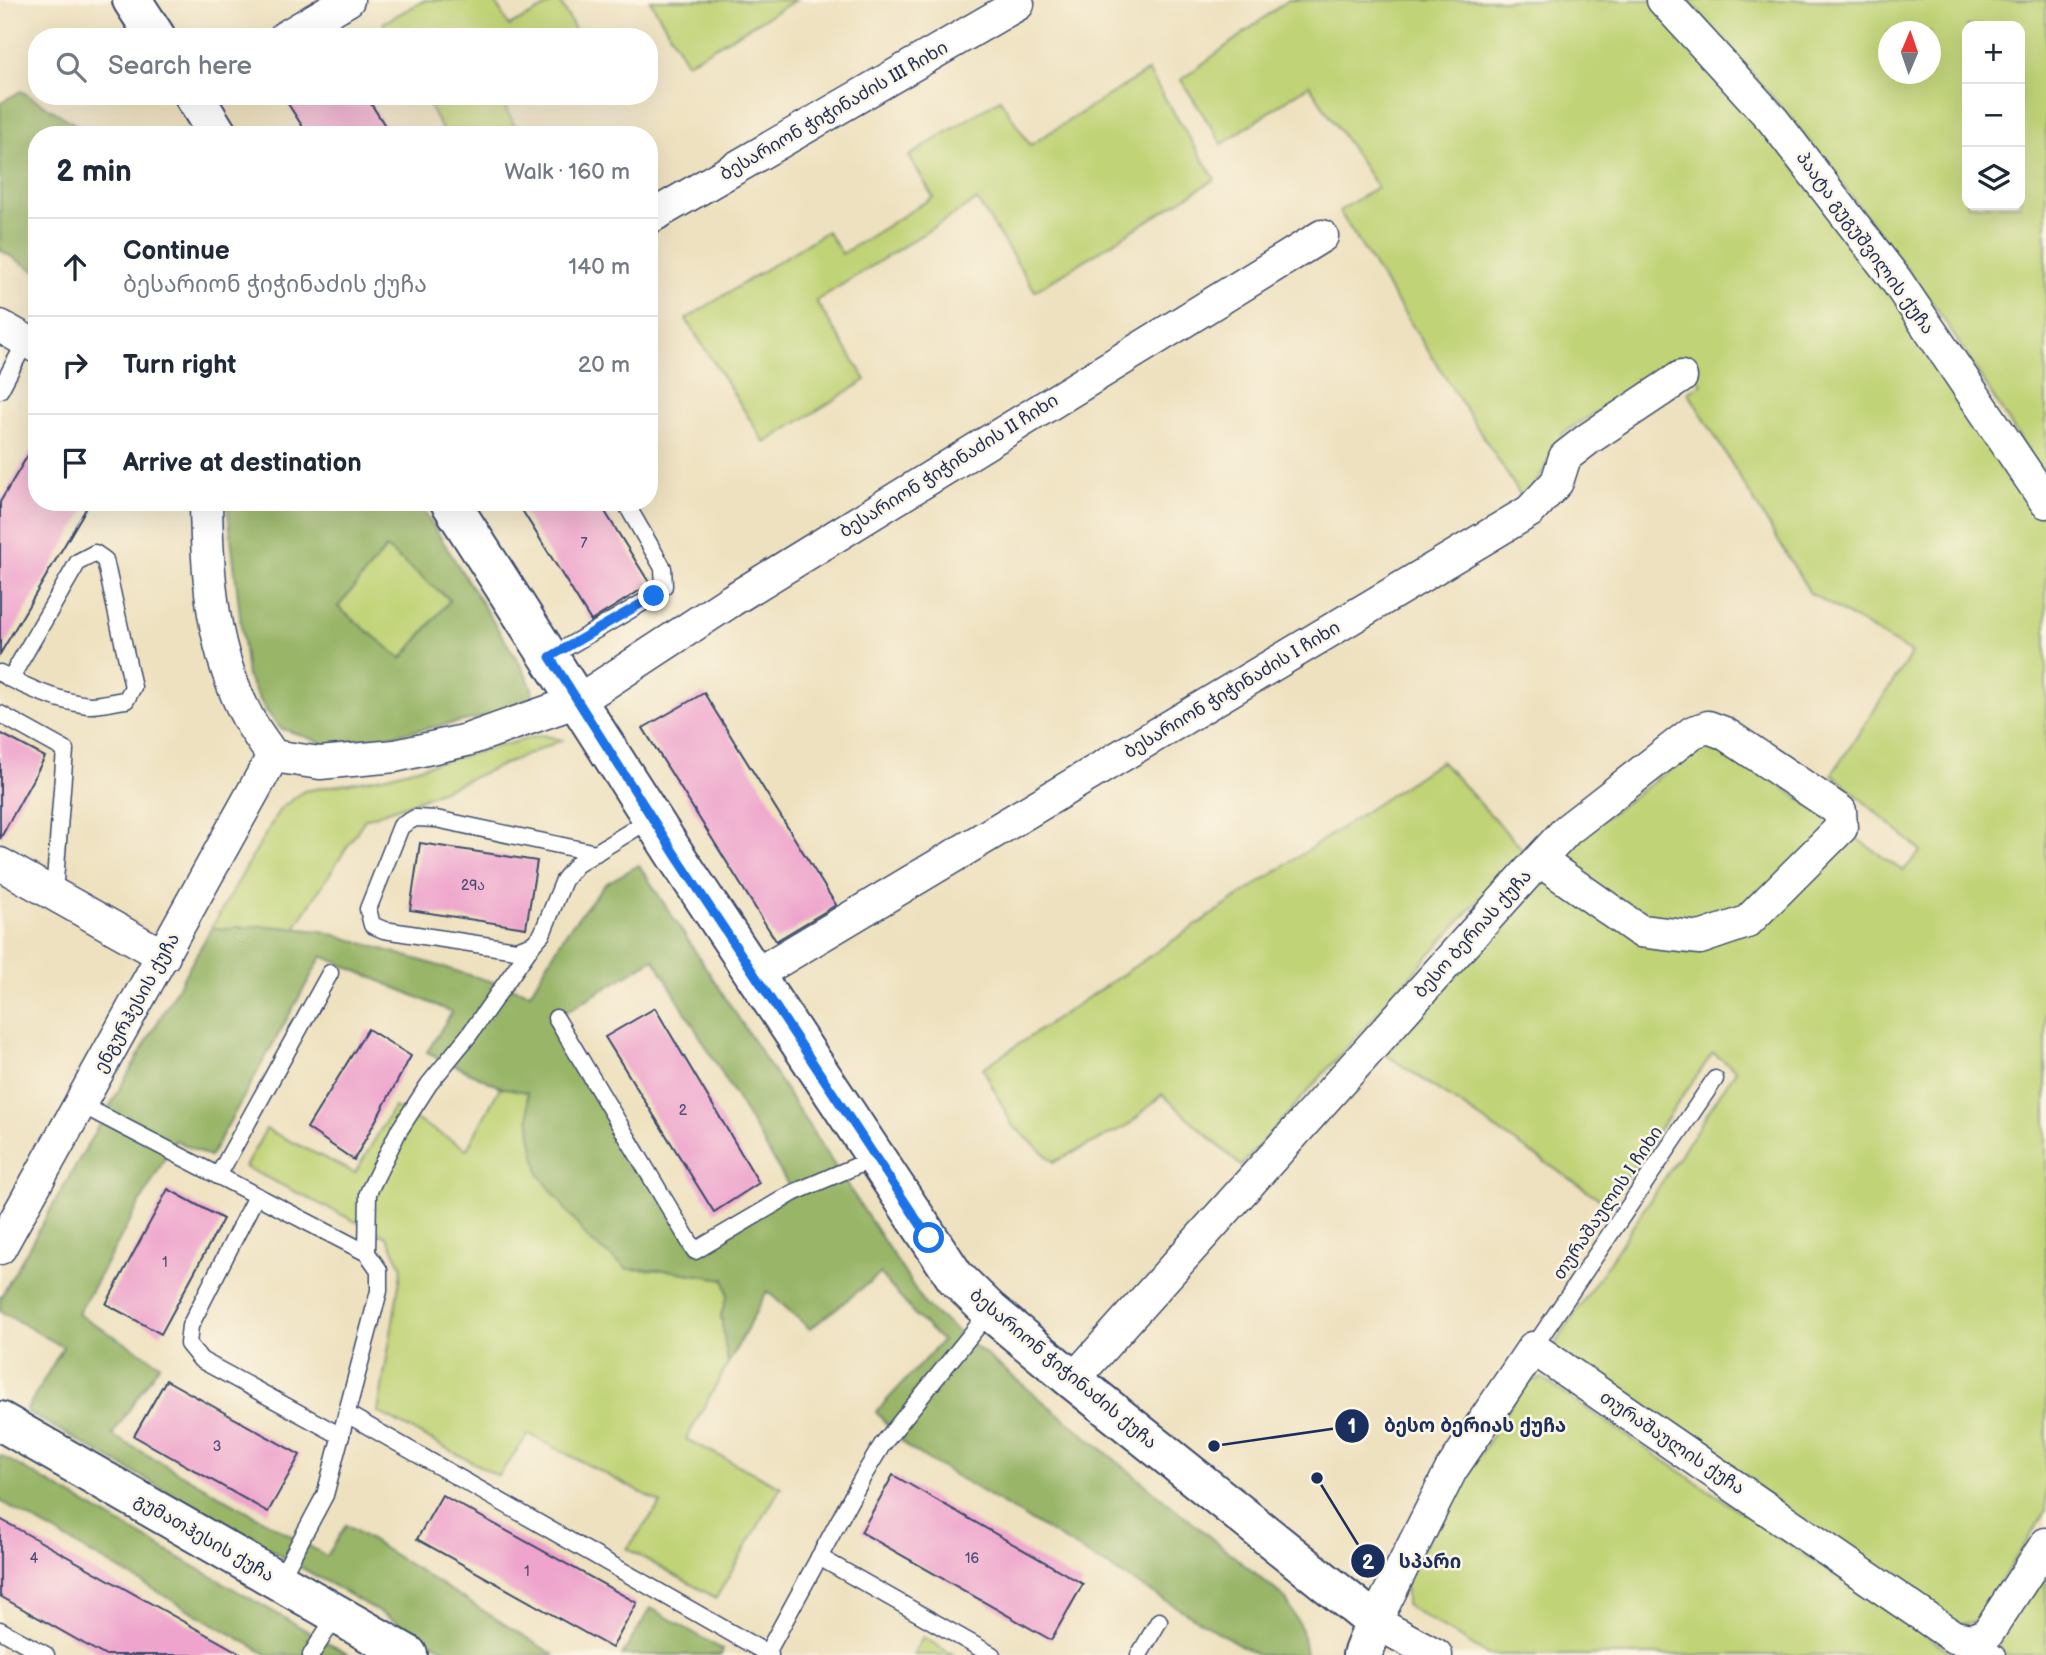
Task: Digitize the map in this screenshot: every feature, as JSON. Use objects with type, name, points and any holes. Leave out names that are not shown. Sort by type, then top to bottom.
[{"type":"street","points":[[132,0],[150,28]]},
{"type":"street","points":[[300,28],[348,0]]},
{"type":"street","name":"პაატა გუგუშვილის ქუჩა","points":[[1663,0],[1773,120],[1896,280],[2046,502]]},
{"type":"street","name":"ბესარიონ ჭიჭინაძის III ჩიხი","points":[[658,213],[1018,4]]},
{"type":"street","points":[[200,105],[212,126]]},
{"type":"street","name":"ბესარიონ ჭიჭინაძის II ჩიხი","points":[[578,701],[732,600],[1322,236]]},
{"type":"street","name":"ბესარიონ ჭიჭინაძის I ჩიხი","points":[[755,975],[1530,511],[1557,482],[1565,457],[1681,376]]},
{"type":"street","points":[[206,511],[213,617],[226,667],[249,719],[273,756],[320,763],[395,756],[467,740],[578,701]]},
{"type":"street","name":"ბესარიონ ჭიჭინაძის ქუჩა","points":[[456,511],[755,975],[955,1277],[990,1311],[1369,1638]]},
{"type":"street","name":"ბესო ბერიას ქუჩა","points":[[1073,1380],[1539,860],[1567,830],[1693,732],[1708,727],[1724,733],[1840,811],[1841,828],[1747,922],[1700,938],[1640,931],[1539,860]]},
{"type":"street","name":"ენგურჰესის ქუჩა","points":[[0,1248],[273,756]]},
{"type":"street","points":[[0,864],[164,956]]},
{"type":"street","points":[[1436,1655],[1369,1638],[1451,1470],[1533,1349]]},
{"type":"street","name":"თურაშაულის ქუჩა","points":[[1533,1349],[1954,1637],[1985,1647],[1987,1634],[2046,1544]]},
{"type":"street","name":"გუმათჰესის ქუჩა","points":[[0,1421],[408,1655]]},
{"type":"lane","points":[[0,390],[21,338]]},
{"type":"lane","points":[[550,657],[654,596],[664,586],[663,568],[630,511]]},
{"type":"lane","points":[[94,553],[105,560],[133,687],[126,700],[89,705],[35,691],[5,676],[78,562],[94,553]]},
{"type":"lane","points":[[0,713],[65,750],[54,894]]},
{"type":"lane","points":[[533,944],[516,950],[384,930],[372,925],[368,909],[401,826],[415,818],[436,819],[596,853]]},
{"type":"lane","points":[[367,1254],[368,1193],[398,1132],[429,1084],[542,934],[564,880],[576,865],[653,818]]},
{"type":"lane","points":[[218,1176],[330,974]]},
{"type":"lane","points":[[556,1018],[695,1251],[793,1193],[875,1158]]},
{"type":"lane","name":"თურაშაულის I ჩიხი","points":[[1533,1349],[1715,1079]]},
{"type":"lane","points":[[80,1104],[367,1254],[379,1270],[379,1291],[325,1494],[279,1581]]},
{"type":"lane","points":[[256,1196],[190,1326],[188,1344],[201,1360],[341,1436]]},
{"type":"lane","points":[[347,1413],[769,1654],[819,1557],[883,1445],[990,1311]]},
{"type":"lane","points":[[819,1557],[992,1655]]},
{"type":"lane","points":[[311,1655],[337,1614]]},
{"type":"lane","points":[[1139,1655],[1159,1621]]},
{"type":"lane","points":[[0,1630],[46,1655]]},
{"type":"green space","points":[[425,0],[494,0],[509,26],[559,0],[574,28],[386,28],[383,23]]},
{"type":"green space","points":[[650,0],[796,0],[687,63]]},
{"type":"green space","points":[[1288,0],[1651,0],[1752,111],[1909,313],[2046,515],[2046,1511],[1975,1622],[1955,1625],[1553,1347],[1736,1070],[1713,1053],[1607,1204],[1385,1054],[1566,847],[1706,742],[1720,743],[1903,871],[1921,851],[1832,774],[1912,653],[1810,593],[1688,392],[1702,384],[1682,358],[1563,433],[1540,477],[1523,499],[1339,211],[1377,187],[1309,85],[1222,144],[1181,80]]},
{"type":"green space","points":[[1688,0],[2046,0],[2046,480],[1938,310],[1796,125]]},
{"type":"green space","points":[[1148,71],[1215,179],[1035,291],[977,200],[816,301],[866,380],[765,443],[686,319],[827,231],[842,254],[933,197],[909,156],[1000,99],[1030,145]]},
{"type":"green space","points":[[21,91],[28,95],[28,105],[44,105],[78,126],[28,126],[28,267],[0,250],[0,103]]},
{"type":"green space","points":[[429,105],[504,105],[515,126],[440,126]]},
{"type":"green space","points":[[228,511],[424,511],[523,669],[532,690],[531,699],[524,709],[373,739],[326,744],[280,728],[265,709],[247,676]],"holes":[[[386,548],[450,600],[402,659],[338,607]]]},
{"type":"green space","points":[[386,548],[450,600],[401,659],[337,607]]},
{"type":"green space","points":[[542,735],[562,740],[419,800],[365,819],[295,928],[267,926],[211,929],[280,809],[304,791],[383,777]]},
{"type":"green space","points":[[1441,761],[1523,850],[1241,1166],[1162,1094],[1129,1125],[1054,1162],[1012,1125],[983,1068]]},
{"type":"green space","points":[[639,865],[926,1306],[1285,1598],[1302,1630],[1306,1655],[1257,1655],[907,1447],[876,1412],[942,1341],[916,1316],[880,1274],[810,1329],[767,1291],[728,1364],[721,1315],[728,1295],[724,1279],[667,1270],[627,1269],[589,1240],[539,1174],[531,1135],[527,1092],[500,1087],[427,1052],[452,1012],[322,956],[210,1157],[175,1140],[78,1314],[160,1364],[112,1435],[327,1556],[346,1525],[554,1655],[455,1655],[26,1411],[63,1347],[0,1311],[0,1298],[211,929],[267,926],[322,931],[530,993],[567,931],[605,884]],"holes":[[[654,959],[793,1193],[695,1251],[556,1018]]]},
{"type":"green space","points":[[500,1087],[527,1092],[531,1135],[627,1269],[667,1270],[724,1279],[729,1295],[721,1315],[728,1364],[686,1439],[781,1487],[716,1598],[627,1549],[661,1503],[529,1434],[498,1476],[378,1412],[402,1267],[387,1237],[245,1167],[266,1129],[355,1173],[394,1107],[467,1149]]},
{"type":"green space","points":[[1542,1378],[1955,1655],[1488,1655],[1406,1605],[1406,1576],[1524,1383]]},
{"type":"green space","points":[[0,1455],[349,1655],[268,1655],[0,1501]]},
{"type":"green space","points":[[2046,1571],[2046,1655],[1983,1655]]},
{"type":"green space","points":[[651,1608],[723,1650],[721,1655],[622,1655]]},
{"type":"green space","points":[[923,1637],[953,1655],[913,1655]]},
{"type":"building","points":[[289,105],[372,105],[385,126],[302,126]]},
{"type":"building","points":[[28,455],[28,511],[85,511],[0,654],[0,502]]},
{"type":"building","points":[[523,511],[605,511],[650,584],[591,621]]},
{"type":"building","points":[[704,693],[836,905],[776,941],[643,728]]},
{"type":"building","points":[[0,733],[45,757],[0,839]]},
{"type":"building","points":[[420,843],[537,861],[526,928],[410,910]]},
{"type":"building","points":[[655,1008],[759,1183],[714,1212],[605,1037]]},
{"type":"building","points":[[368,1029],[411,1056],[354,1160],[307,1128]]},
{"type":"building","points":[[168,1189],[223,1219],[161,1334],[106,1304]]},
{"type":"building","points":[[166,1380],[300,1455],[268,1512],[134,1436]]},
{"type":"building","points":[[893,1475],[1083,1584],[1051,1640],[861,1532]]},
{"type":"building","points":[[442,1495],[637,1603],[612,1648],[417,1539]]},
{"type":"building","points":[[0,1519],[243,1655],[104,1655],[0,1596]]},
{"type":"place","name":"ბესო ბერიას ქუჩა","points":[[1214,1446]]},
{"type":"place","name":"სპარი","points":[[1317,1478]]},
{"type":"route","points":[[654,596],[550,657],[676,856],[929,1238]]}]
